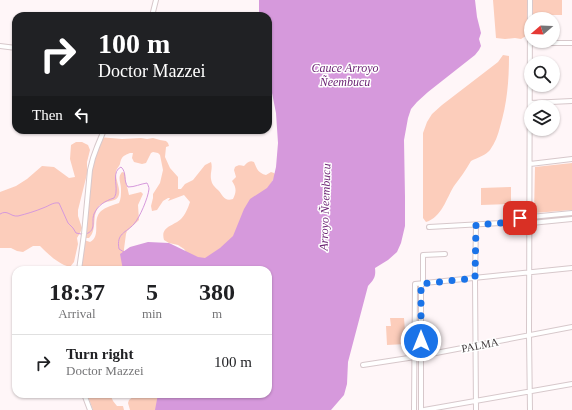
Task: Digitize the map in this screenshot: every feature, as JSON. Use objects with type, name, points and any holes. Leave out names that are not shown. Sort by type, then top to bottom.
[{"type":"street","points":[[153,12],[156,0]]},
{"type":"street","points":[[530,0],[530,12]]},
{"type":"street","points":[[560,43],[572,43]]},
{"type":"street","points":[[0,46],[12,48]]},
{"type":"street","points":[[530,48],[530,100]]},
{"type":"street","points":[[560,102],[572,101]]},
{"type":"street","points":[[80,266],[90,170],[102,134]]},
{"type":"street","points":[[530,136],[530,410]]},
{"type":"street","points":[[530,164],[572,159]]},
{"type":"street","points":[[501,223],[510,219],[572,213]]},
{"type":"street","points":[[429,227],[501,223],[511,225],[572,220]]},
{"type":"street","points":[[476,225],[476,410]]},
{"type":"street","points":[[445,254],[423,255],[421,356],[422,410],[572,384]]},
{"type":"street","points":[[414,410],[415,284],[572,268]]},
{"type":"street","name":"PALMA","points":[[363,365],[421,356],[572,327]]},
{"type":"street","points":[[86,398],[90,410]]},
{"type":"shaded area","points":[[493,0],[527,0],[528,12],[524,12],[524,37],[521,39],[496,38]]},
{"type":"shaded area","points":[[533,0],[562,0],[562,15],[560,15],[560,12],[533,12]]},
{"type":"shaded area","points":[[503,55],[509,56],[508,83],[506,101],[495,142],[488,152],[471,161],[454,186],[440,212],[431,220],[426,222],[423,218],[423,133],[427,122],[432,114],[442,105],[498,62]]},
{"type":"shaded area","points":[[99,137],[122,139],[153,138],[166,141],[169,146],[166,147],[165,157],[170,168],[178,177],[178,189],[181,189],[185,184],[193,180],[205,165],[211,162],[212,183],[224,198],[228,200],[233,199],[235,194],[235,187],[232,181],[236,177],[234,170],[236,166],[244,166],[248,162],[252,161],[259,172],[266,175],[271,172],[276,175],[239,236],[204,260],[187,253],[178,245],[164,240],[163,235],[166,229],[184,216],[190,202],[184,195],[168,201],[170,198],[168,198],[163,201],[157,210],[152,211],[151,206],[153,194],[160,183],[163,170],[160,155],[158,153],[151,153],[146,163],[142,164],[134,162],[132,158],[133,153],[130,153],[123,157],[116,171],[119,191],[117,199],[99,206],[95,214],[92,234],[89,238],[85,238],[89,192],[94,157]]},
{"type":"shaded area","points":[[76,142],[82,142],[88,145],[90,150],[87,162],[87,174],[78,210],[78,216],[82,228],[77,238],[78,244],[74,262],[71,266],[61,264],[40,246],[33,246],[23,252],[11,248],[0,248],[0,192],[16,186],[42,166],[54,167],[69,178],[75,177],[70,159],[71,145]]},
{"type":"shaded area","points":[[572,163],[572,210],[534,213],[535,167]]},
{"type":"shaded area","points":[[122,172],[125,173],[129,195],[141,192],[143,194],[138,205],[139,220],[127,231],[126,234],[124,256],[130,266],[81,266],[84,240],[90,242],[94,239],[98,215],[105,208],[119,203],[121,198],[121,187],[119,178]]},
{"type":"shaded area","points":[[511,187],[511,204],[481,205],[481,188]]},
{"type":"shaded area","points":[[390,318],[404,318],[406,344],[387,345],[386,326],[391,326]]},
{"type":"shaded area","points":[[88,398],[112,398],[117,406],[123,406],[124,410],[93,410]]},
{"type":"shaded area","points":[[132,398],[159,398],[160,410],[130,410],[128,403]]},
{"type":"water","name":"Cauce Arroyo Ñeembucu","points":[[259,0],[475,0],[481,33],[479,39],[481,46],[475,55],[428,92],[411,109],[404,140],[405,226],[401,243],[397,252],[375,268],[375,276],[368,286],[348,362],[347,384],[344,395],[331,410],[155,410],[157,398],[272,398],[272,266],[122,266],[120,254],[130,247],[148,242],[169,243],[198,257],[205,258],[220,248],[233,236],[244,209],[250,199],[267,188],[273,180],[276,167],[278,143],[276,113],[272,93],[272,12],[259,12]]},
{"type":"waterway","points":[[86,234],[93,228],[93,217],[98,208],[105,202],[114,198],[116,193],[116,175],[118,169],[121,167],[124,171],[128,187],[147,183],[149,187],[139,217],[134,224],[120,236],[118,244],[119,249],[124,252]]},
{"type":"waterway","points":[[0,214],[5,212],[18,216],[59,203],[68,223],[76,233],[81,234]]},
{"type":"route","points":[[421,341],[421,284],[475,278],[476,225],[501,223],[510,219],[520,218]]},
{"type":"water label","name":"Arroyo Ñeembucu","points":[[325,207]]}]
